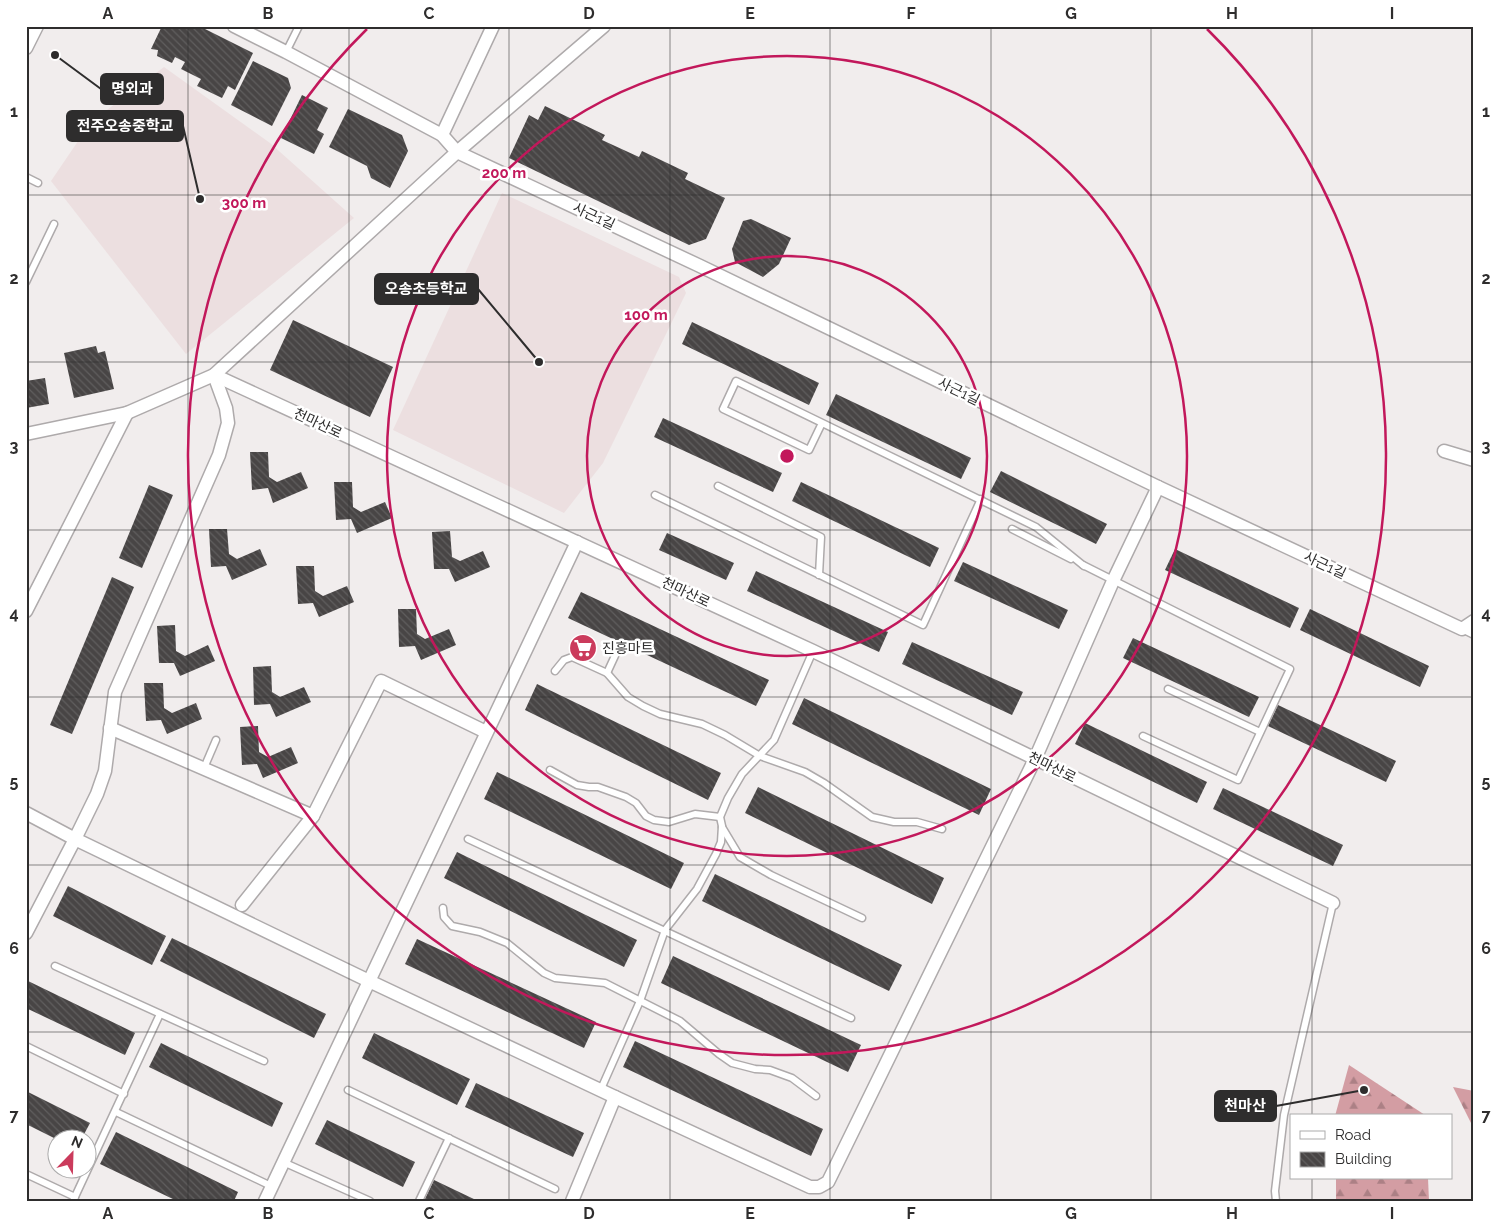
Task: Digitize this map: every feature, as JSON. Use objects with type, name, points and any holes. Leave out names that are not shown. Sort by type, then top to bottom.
[{"type":"street","points":[[26,48],[37,26]]},
{"type":"street","name":"사근1길","points":[[234,26],[442,134],[457,152],[709,270],[1158,487],[1468,632]]},
{"type":"street","points":[[442,134],[494,26]]},
{"type":"street","points":[[26,434],[127,413],[214,375],[457,152],[604,26]]},
{"type":"street","points":[[26,933],[97,794],[105,771],[115,692],[221,447],[228,423],[226,408],[214,375]]},
{"type":"street","name":"천마산로","points":[[214,375],[813,651],[1333,903]]},
{"type":"street","points":[[26,611],[127,413]]},
{"type":"street","points":[[1444,451],[1474,460]]},
{"type":"street","points":[[26,813],[75,839],[369,981],[615,1097],[810,1186],[819,1187],[828,1182],[1035,759],[1113,581],[1158,487]]},
{"type":"street","points":[[266,1201],[271,1186],[578,542]]},
{"type":"street","points":[[1468,632],[1474,620]]},
{"type":"street","points":[[242,905],[313,816],[381,680],[486,732]]},
{"type":"street","points":[[110,728],[313,816]]},
{"type":"street","points":[[572,1201],[615,1097]]},
{"type":"lane","points":[[286,52],[299,26]]},
{"type":"lane","points":[[26,177],[38,183]]},
{"type":"lane","points":[[26,282],[54,224]]},
{"type":"lane","points":[[822,422],[809,450],[722,409],[736,381],[822,422],[981,499],[1036,527],[1084,566]]},
{"type":"lane","points":[[718,486],[821,537],[818,575]]},
{"type":"lane","points":[[655,495],[923,625],[981,499]]},
{"type":"lane","points":[[1012,529],[1290,668],[1238,780],[1143,736]]},
{"type":"lane","points":[[607,673],[619,647]]},
{"type":"lane","points":[[601,1090],[640,1001],[666,930],[707,873],[721,842],[722,826],[720,817],[728,798],[742,774],[774,740],[813,651]]},
{"type":"lane","points":[[555,671],[564,660],[572,657],[607,673],[628,697],[643,706],[660,714],[690,720],[707,726],[725,734],[760,756],[812,776],[872,817],[894,822],[916,822],[942,829]]},
{"type":"lane","points":[[1168,689],[1260,732]]},
{"type":"lane","points":[[204,768],[216,740]]},
{"type":"lane","points":[[550,770],[577,785],[598,786],[626,797],[636,803],[646,816],[654,820],[669,822],[695,814],[720,817]]},
{"type":"lane","points":[[722,826],[740,857],[771,875],[862,918]]},
{"type":"lane","points":[[468,839],[851,1018]]},
{"type":"lane","points":[[1276,1201],[1275,1191],[1284,1115],[1333,903]]},
{"type":"lane","points":[[443,908],[444,917],[452,926],[480,932],[507,943],[544,973],[555,978],[605,983],[680,1021],[732,1063],[755,1069],[770,1070],[792,1078],[816,1096]]},
{"type":"lane","points":[[55,966],[264,1061]]},
{"type":"lane","points":[[26,1174],[74,1199],[160,1014]]},
{"type":"lane","points":[[26,1046],[124,1094]]},
{"type":"lane","points":[[348,1090],[555,1189]]},
{"type":"lane","points":[[116,1112],[271,1186]]},
{"type":"lane","points":[[419,1201],[449,1138]]},
{"type":"lane","points":[[284,1162],[370,1201]]},
{"type":"shaded area","points":[[164,67],[270,143],[354,218],[186,354],[51,181],[91,122]]},
{"type":"shaded area","points":[[502,193],[679,277],[686,293],[603,463],[564,513],[393,430]]},
{"type":"green space","points":[[1349,1065],[1423,1114],[1336,1114]]},
{"type":"green space","points":[[1453,1087],[1474,1091],[1474,1129]]},
{"type":"green space","points":[[1336,1180],[1428,1180],[1429,1201],[1336,1201]]},
{"type":"building","points":[[162,26],[199,26],[253,53],[235,90],[228,86],[222,98],[197,86],[201,79],[181,69],[185,62],[175,57],[172,63],[157,56],[158,50],[151,49]]},
{"type":"building","points":[[253,61],[288,78],[291,88],[272,126],[231,105]]},
{"type":"building","points":[[302,95],[328,108],[317,130],[324,134],[314,154],[281,138]]},
{"type":"building","points":[[545,106],[605,135],[602,140],[639,157],[642,151],[688,173],[685,179],[725,198],[706,239],[689,245],[509,158],[529,115],[538,120]]},
{"type":"building","points":[[348,109],[402,135],[408,151],[390,188],[371,178],[367,166],[329,147]]},
{"type":"building","points":[[751,219],[791,238],[779,264],[763,277],[735,262],[732,249],[743,221]]},
{"type":"building","points":[[293,320],[393,367],[370,417],[270,370]]},
{"type":"building","points":[[692,322],[819,383],[809,405],[682,344]]},
{"type":"building","points":[[96,346],[98,353],[105,351],[114,389],[74,398],[64,353]]},
{"type":"building","points":[[45,378],[49,404],[26,408],[26,381]]},
{"type":"building","points":[[836,394],[971,458],[961,479],[826,415]]},
{"type":"building","points":[[663,418],[782,473],[773,492],[654,437]]},
{"type":"building","points":[[250,452],[268,452],[269,477],[277,482],[301,472],[308,488],[273,503],[268,488],[252,490]]},
{"type":"building","points":[[1001,471],[1107,524],[1096,544],[990,492]]},
{"type":"building","points":[[334,482],[352,482],[353,507],[361,512],[385,502],[392,518],[357,533],[351,519],[336,520]]},
{"type":"building","points":[[801,482],[939,548],[930,567],[792,501]]},
{"type":"building","points":[[149,485],[173,495],[142,568],[119,558]]},
{"type":"building","points":[[209,529],[227,529],[229,554],[237,559],[260,549],[267,565],[232,580],[226,566],[211,567]]},
{"type":"building","points":[[450,531],[452,557],[460,561],[483,551],[490,567],[455,582],[449,569],[434,569],[432,532]]},
{"type":"building","points":[[667,533],[734,563],[726,580],[659,550]]},
{"type":"building","points":[[1175,549],[1299,608],[1290,628],[1165,570]]},
{"type":"building","points":[[963,562],[1068,610],[1059,629],[954,581]]},
{"type":"building","points":[[296,566],[314,566],[315,591],[323,596],[347,586],[354,602],[319,617],[313,603],[298,604]]},
{"type":"building","points":[[756,571],[888,632],[879,652],[747,591]]},
{"type":"building","points":[[112,577],[134,587],[72,734],[50,725]]},
{"type":"building","points":[[581,592],[769,680],[756,706],[568,618]]},
{"type":"building","points":[[398,609],[416,609],[417,634],[425,639],[449,629],[456,645],[421,660],[415,646],[399,647]]},
{"type":"building","points":[[1310,609],[1429,666],[1420,687],[1300,630]]},
{"type":"building","points":[[175,625],[176,651],[185,656],[208,645],[215,661],[180,676],[174,663],[159,663],[157,626]]},
{"type":"building","points":[[1133,638],[1259,697],[1249,717],[1123,658]]},
{"type":"building","points":[[912,642],[1023,692],[1012,715],[902,664]]},
{"type":"building","points":[[271,666],[272,692],[280,697],[304,687],[311,702],[276,717],[270,704],[254,705],[253,667]]},
{"type":"building","points":[[144,683],[163,683],[164,708],[172,713],[196,703],[202,719],[167,734],[161,720],[146,721]]},
{"type":"building","points":[[537,684],[721,773],[708,800],[525,710]]},
{"type":"building","points":[[804,698],[991,789],[979,815],[792,724]]},
{"type":"building","points":[[1278,705],[1396,761],[1386,782],[1268,726]]},
{"type":"building","points":[[1085,723],[1207,782],[1197,803],[1075,744]]},
{"type":"building","points":[[258,726],[259,752],[268,757],[291,747],[298,763],[263,778],[257,764],[242,765],[240,727]]},
{"type":"building","points":[[497,772],[684,863],[671,889],[484,799]]},
{"type":"building","points":[[758,787],[944,878],[932,904],[745,813]]},
{"type":"building","points":[[1223,788],[1343,845],[1333,866],[1213,809]]},
{"type":"building","points":[[457,852],[637,940],[624,967],[444,878]]},
{"type":"building","points":[[715,874],[902,965],[889,991],[702,901]]},
{"type":"building","points":[[68,886],[166,936],[152,965],[53,916]]},
{"type":"building","points":[[172,938],[326,1014],[314,1038],[160,961]]},
{"type":"building","points":[[417,939],[596,1022],[584,1048],[405,964]]},
{"type":"building","points":[[673,956],[861,1045],[848,1072],[661,983]]},
{"type":"building","points":[[26,980],[135,1033],[125,1055],[26,1008]]},
{"type":"building","points":[[374,1033],[470,1079],[457,1105],[362,1058]]},
{"type":"building","points":[[635,1041],[823,1129],[811,1156],[623,1067]]},
{"type":"building","points":[[161,1043],[283,1103],[272,1127],[149,1067]]},
{"type":"building","points":[[476,1083],[584,1133],[573,1157],[465,1107]]},
{"type":"building","points":[[26,1091],[90,1123],[86,1130],[48,1130],[48,1135],[26,1124]]},
{"type":"building","points":[[327,1120],[415,1162],[403,1187],[315,1144]]},
{"type":"building","points":[[116,1132],[238,1192],[234,1201],[177,1201],[100,1164]]},
{"type":"building","points":[[434,1180],[478,1201],[424,1201]]},
{"type":"place","name":"명외과","points":[[55,55]]},
{"type":"place","name":"전주오송중학교","points":[[200,199]]},
{"type":"place","name":"오송초등학교","points":[[539,362]]},
{"type":"place","name":"진흥마트","points":[[583,648]]},
{"type":"place","name":"천마산","points":[[1364,1090]]}]
